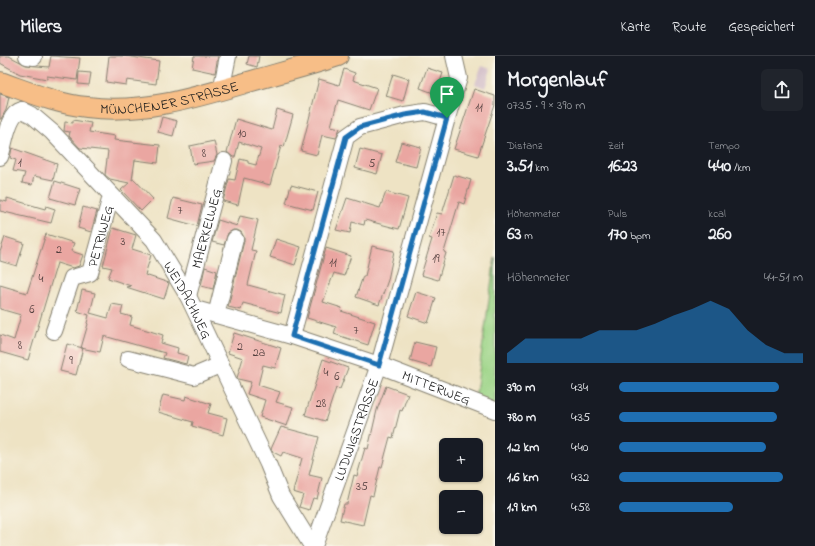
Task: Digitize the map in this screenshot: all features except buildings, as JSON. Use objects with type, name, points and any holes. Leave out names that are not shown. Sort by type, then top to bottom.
[{"type":"main road","name":"MÜNCHENER STRASSE","points":[[0,82],[62,103],[100,108],[143,108],[226,89],[303,61],[338,56]]},
{"type":"street","points":[[226,89],[228,56]]},
{"type":"street","points":[[226,89],[237,56]]},
{"type":"street","name":"LUDWIGSTRASSE","points":[[313,546],[379,365],[459,78],[454,56]]},
{"type":"street","points":[[0,157],[12,118],[18,111],[22,110],[21,90]]},
{"type":"street","name":"WEIDACHWEG","points":[[22,110],[32,115],[52,132],[154,240],[192,303],[268,464],[281,496],[313,546]]},
{"type":"street","points":[[292,336],[346,137],[360,127],[405,115],[425,112],[447,118]]},
{"type":"street","name":"MAERKELWEG","points":[[192,303],[224,161]]},
{"type":"street","name":"PETRIWEG","points":[[54,331],[72,278],[90,273],[111,196]]},
{"type":"street","points":[[216,315],[235,239]]},
{"type":"street","name":"MITTERWEG","points":[[192,303],[216,315],[292,336],[379,365],[495,410]]},
{"type":"street","points":[[128,359],[194,376],[220,365]]},
{"type":"shaded area","points":[[482,66],[491,69],[485,88],[475,84]]},
{"type":"green space","points":[[495,257],[495,407],[475,399]]},
{"type":"route","points":[[425,112],[447,118],[379,365],[292,336],[346,137],[360,127],[405,115],[425,112]]}]
